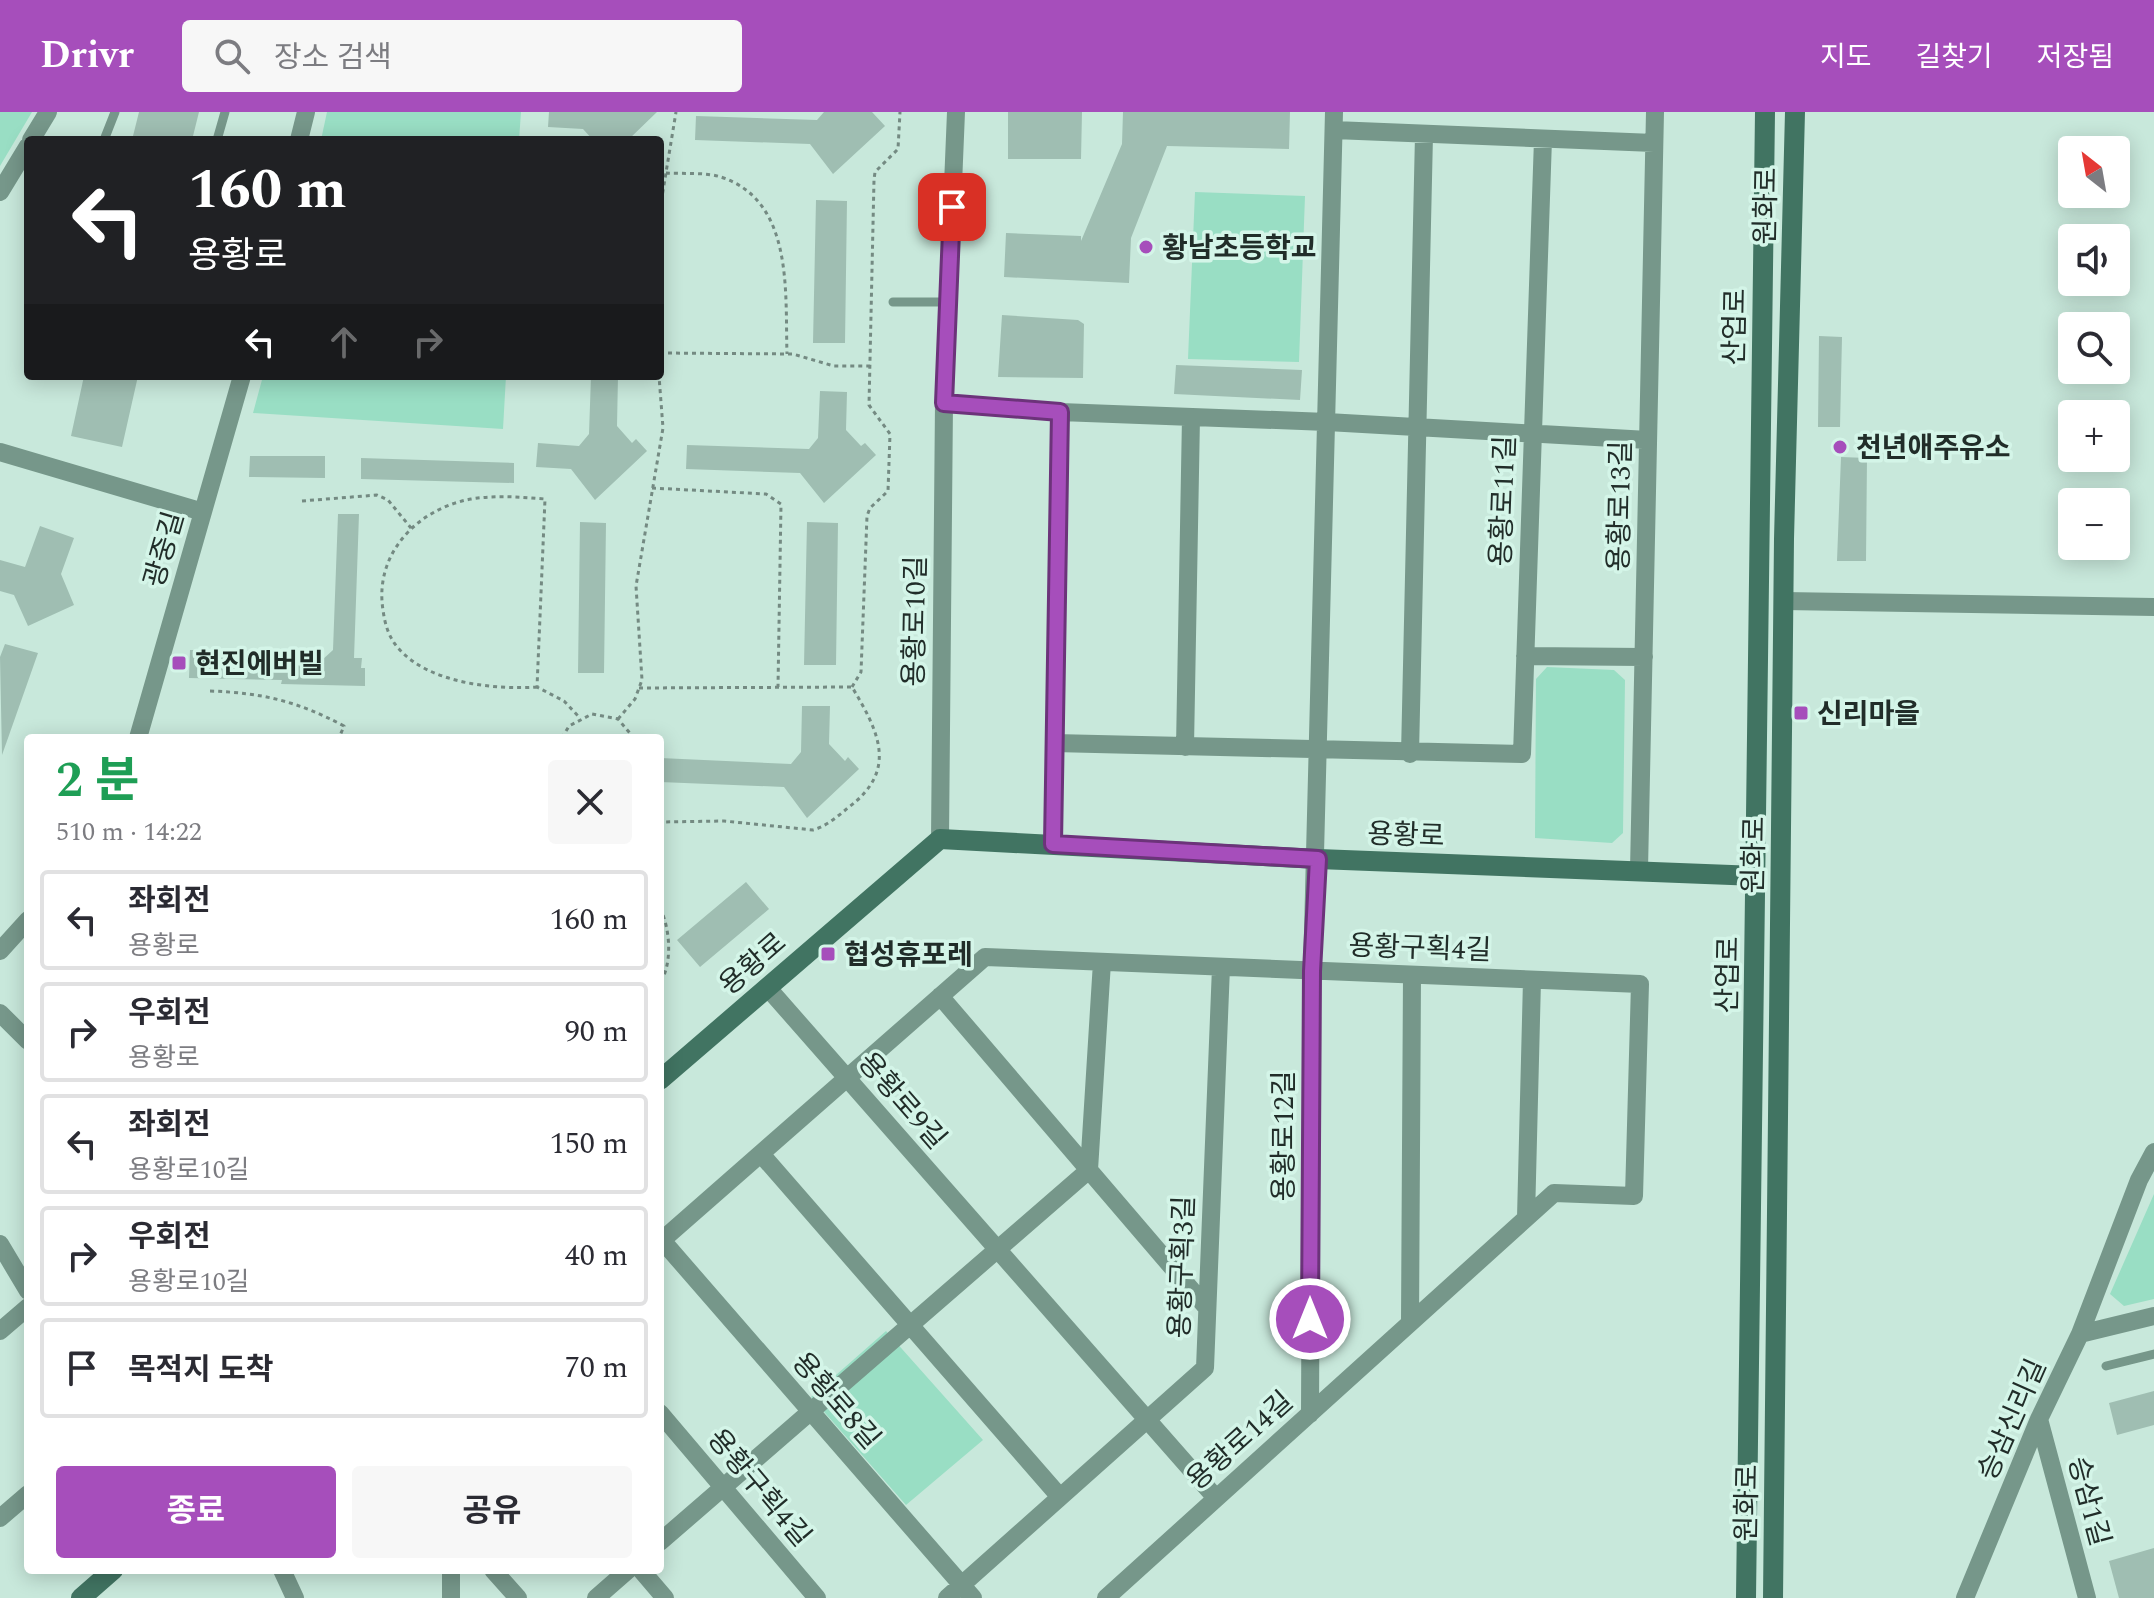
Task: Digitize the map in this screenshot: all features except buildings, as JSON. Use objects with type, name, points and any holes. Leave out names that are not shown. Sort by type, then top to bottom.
[{"type":"street","points":[[33,136],[48,112]]},
{"type":"street","points":[[300,136],[306,112]]},
{"type":"street","name":"용황로10길","points":[[940,839],[944,403],[956,112]]},
{"type":"street","name":"용황로13길","points":[[1639,870],[1655,112]]},
{"type":"street","name":"산업로","points":[[1746,1598],[1765,112]]},
{"type":"street","name":"원화로","points":[[1773,1598],[1784,601],[1795,112]]},
{"type":"street","points":[[1318,859],[1334,121],[1424,135],[1654,143]]},
{"type":"street","points":[[1410,754],[1424,135]]},
{"type":"street","name":"용황로11길","points":[[1320,751],[1522,754],[1543,139]]},
{"type":"street","points":[[0,192],[24,153]]},
{"type":"street","name":"광중길","points":[[139,734],[241,380]]},
{"type":"street","points":[[944,403],[1060,412],[1327,422],[1648,440]]},
{"type":"street","points":[[1053,844],[1060,412]]},
{"type":"street","points":[[1185,747],[1191,417]]},
{"type":"street","points":[[0,452],[203,512]]},
{"type":"street","points":[[1784,601],[2154,607]]},
{"type":"street","points":[[1525,656],[1644,657]]},
{"type":"street","points":[[1054,743],[1320,751]]},
{"type":"street","name":"용황로","points":[[664,1077],[940,839],[1318,859],[1757,876]]},
{"type":"street","name":"용황로12길","points":[[1310,1414],[1312,971],[1318,859]]},
{"type":"street","points":[[0,951],[24,924]]},
{"type":"street","name":"용황구획4길","points":[[664,1237],[985,957],[1640,984]]},
{"type":"street","points":[[664,1539],[1089,1170],[1102,962]]},
{"type":"street","name":"용황구획3길","points":[[947,1598],[967,1591],[1060,1497],[1205,1368],[1221,967]]},
{"type":"street","points":[[1410,1323],[1412,975]]},
{"type":"street","points":[[1526,1218],[1532,980]]},
{"type":"street","name":"용황로14길","points":[[1106,1598],[1554,1193],[1634,1196],[1640,984]]},
{"type":"street","name":"용황로9길","points":[[767,987],[1216,1498]]},
{"type":"street","points":[[940,996],[1207,1308]]},
{"type":"street","points":[[0,1013],[24,1037]]},
{"type":"street","name":"승삼신리길","points":[[1968,1596],[2039,1419],[2080,1334],[2139,1180],[2154,1152]]},
{"type":"street","points":[[761,1154],[1060,1497]]},
{"type":"street","points":[[0,1244],[24,1284]]},
{"type":"street","name":"용황로8길","points":[[664,1244],[967,1591]]},
{"type":"street","points":[[0,1331],[24,1310]]},
{"type":"street","points":[[2080,1334],[2154,1316]]},
{"type":"street","name":"용황구획4길","points":[[664,1418],[817,1598]]},
{"type":"street","name":"승삼1길","points":[[2039,1419],[2087,1598]]},
{"type":"street","points":[[0,1518],[24,1497]]},
{"type":"street","points":[[81,1598],[108,1574]]},
{"type":"street","points":[[284,1574],[295,1598]]},
{"type":"street","points":[[451,1574],[451,1598]]},
{"type":"street","points":[[497,1574],[518,1598]]},
{"type":"street","points":[[596,1598],[623,1574]]},
{"type":"street","points":[[644,1574],[665,1598]]},
{"type":"lane","points":[[106,136],[115,112]]},
{"type":"lane","points":[[218,136],[225,112]]},
{"type":"lane","points":[[893,302],[948,302]]},
{"type":"lane","points":[[2106,1366],[2154,1354]]},
{"type":"path","points":[[664,185],[676,112]]},
{"type":"path","points":[[852,687],[861,672],[867,516],[870,508],[888,491],[890,434],[869,405],[874,180],[875,172],[898,149],[900,112]]},
{"type":"path","points":[[666,173],[720,176],[763,204],[776,226],[785,291],[787,354]]},
{"type":"path","points":[[664,353],[787,354],[834,366],[870,366]]},
{"type":"path","points":[[618,719],[635,699],[643,662],[637,632],[636,586],[664,409],[660,380]]},
{"type":"path","points":[[652,488],[766,494],[781,504],[778,687]]},
{"type":"path","points":[[302,501],[377,495],[388,500],[411,528]]},
{"type":"path","points":[[537,687],[545,499],[503,496],[470,499],[440,509],[411,528],[395,545],[383,572],[381,596],[385,627],[398,648],[434,674],[481,683],[537,687],[564,701],[580,718]]},
{"type":"path","points":[[639,688],[852,687]]},
{"type":"path","points":[[664,822],[724,821],[813,830],[822,827],[863,797],[875,781],[880,763],[875,731],[852,687]]},
{"type":"path","points":[[210,691],[259,693],[287,700],[344,726],[341,734]]},
{"type":"path","points":[[566,734],[580,718],[606,714],[618,719],[631,734]]},
{"type":"path","points":[[664,916],[668,963],[664,973]]},
{"type":"green space","points":[[0,112],[32,112],[0,166]]},
{"type":"green space","points":[[327,112],[521,112],[519,136],[322,136]]},
{"type":"green space","points":[[1195,192],[1305,196],[1299,362],[1188,359]]},
{"type":"green space","points":[[262,380],[506,380],[503,429],[253,413]]},
{"type":"green space","points":[[1547,667],[1614,670],[1625,680],[1623,833],[1612,843],[1535,838],[1536,679]]},
{"type":"green space","points":[[2154,1194],[2154,1299],[2124,1306],[2110,1294]]},
{"type":"green space","points":[[886,1331],[983,1440],[906,1505],[811,1397]]},
{"type":"place","name":"황남초등학교","points":[[1146,247]]},
{"type":"place","name":"천년애주유소","points":[[1840,447]]},
{"type":"place","name":"현진에버빌","points":[[179,663]]},
{"type":"place","name":"신리마을","points":[[1801,713]]},
{"type":"place","name":"협성휴포레","points":[[828,954]]},
{"type":"route","points":[[952,207],[944,403],[1060,412],[1053,844],[1318,859],[1312,971],[1310,1319]]}]
